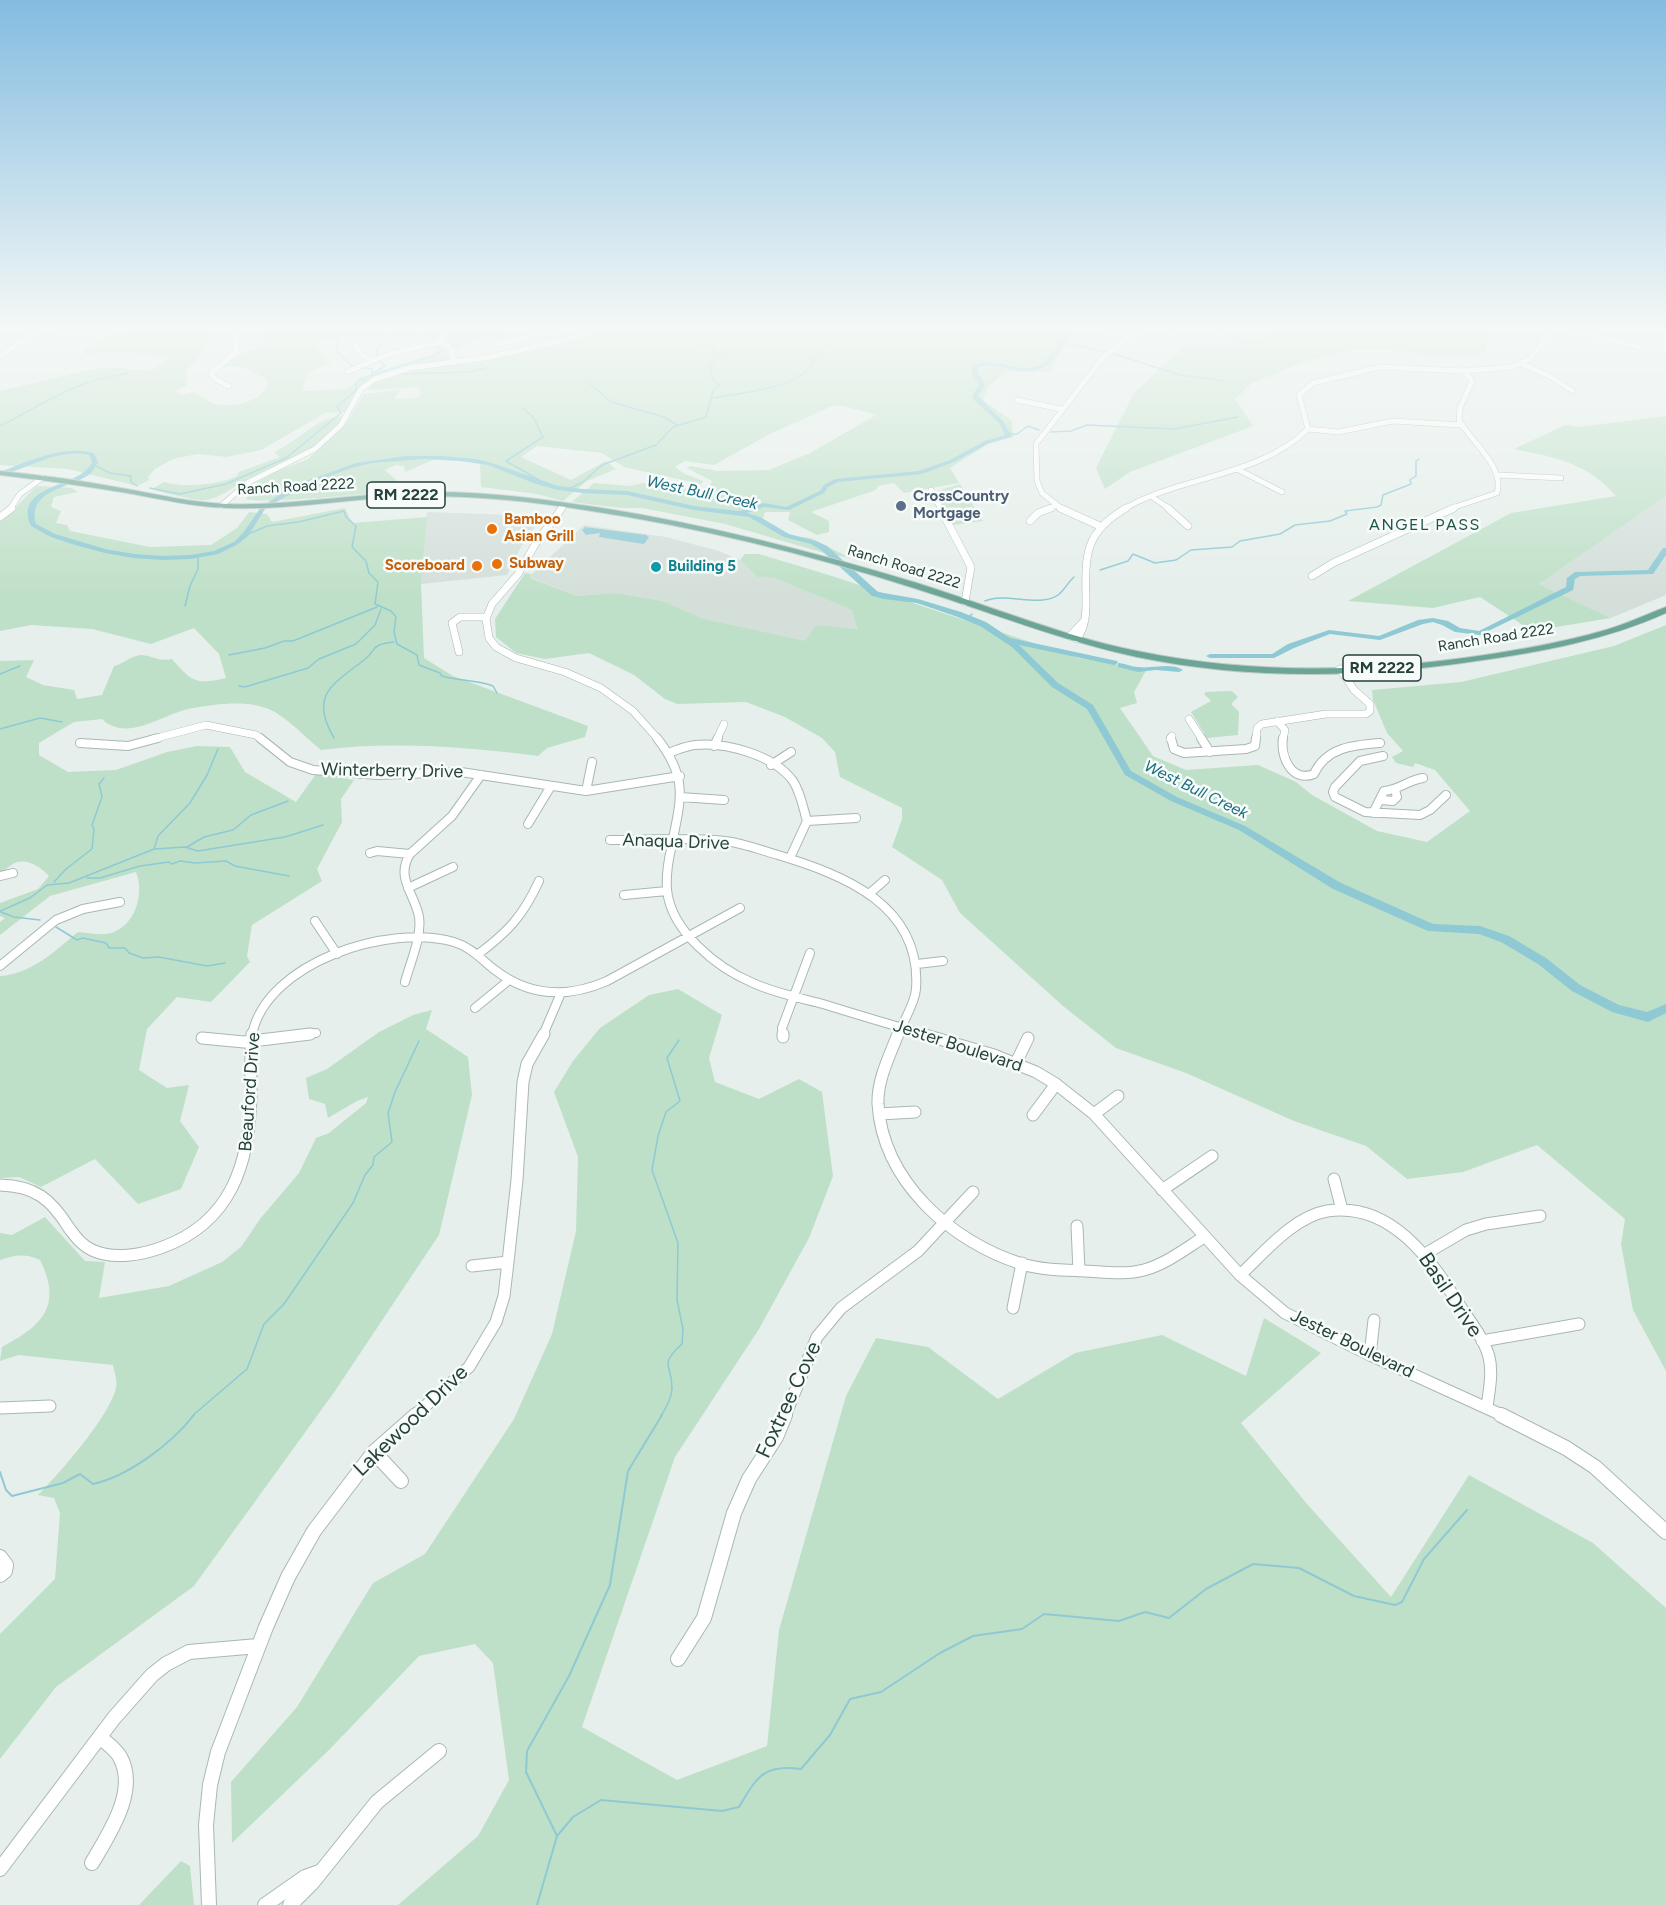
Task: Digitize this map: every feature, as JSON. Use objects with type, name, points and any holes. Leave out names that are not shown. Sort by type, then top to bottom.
[{"type":"main road","name":"Ranch Road 2222","points":[[0,471],[87,483],[181,502],[221,506],[282,505],[448,494],[563,506],[693,527],[827,560],[1073,637],[1133,653],[1212,666],[1340,669],[1460,662],[1602,634],[1644,621],[1666,610]]},
{"type":"main road","name":"Ranch Road 2222","points":[[18,473],[54,478]]},
{"type":"street","points":[[221,506],[247,483],[315,449],[346,419]]},
{"type":"street","points":[[1054,419],[1039,439],[1035,452],[1039,488],[1055,506],[1102,527]]},
{"type":"street","points":[[1305,419],[1308,429]]},
{"type":"street","points":[[1312,576],[1333,563],[1444,511],[1491,496],[1500,489],[1499,475],[1461,426],[1461,419]]},
{"type":"street","points":[[1308,429],[1338,432],[1393,421],[1461,426]]},
{"type":"street","points":[[1073,637],[1087,618],[1085,555],[1089,543],[1102,527],[1124,509],[1152,497],[1237,469],[1290,444],[1308,429]]},
{"type":"street","points":[[1237,469],[1282,492]]},
{"type":"street","points":[[1499,475],[1561,478]]},
{"type":"street","points":[[0,517],[13,507],[22,492],[54,478]]},
{"type":"street","points":[[931,490],[971,567],[965,602]]},
{"type":"street","points":[[1152,497],[1173,511],[1188,526]]},
{"type":"street","points":[[459,652],[452,623],[460,617],[487,617],[490,607],[517,575],[539,538],[563,506]]},
{"type":"street","points":[[1030,521],[1038,513],[1055,506]]},
{"type":"street","name":"Jester Boulevard","points":[[487,617],[489,635],[502,650],[520,659],[567,672],[603,689],[642,720],[668,753],[680,776],[680,797],[667,891],[676,917],[707,954],[729,972],[754,984],[1016,1063],[1056,1084],[1094,1114],[1240,1275],[1285,1313],[1370,1355],[1487,1407],[1566,1448],[1595,1467],[1666,1532]]},
{"type":"street","points":[[1172,736],[1172,746],[1179,752],[1253,748],[1259,725],[1326,714],[1366,714],[1370,711],[1367,700],[1354,690],[1340,669]]},
{"type":"street","points":[[1189,719],[1209,752]]},
{"type":"street","points":[[1277,721],[1285,730],[1282,746],[1288,769],[1300,777],[1311,777],[1316,765],[1327,755],[1353,745],[1380,743]]},
{"type":"street","points":[[714,746],[724,724]]},
{"type":"street","name":"Winterberry Drive","points":[[80,743],[128,746],[191,727],[219,725],[236,732],[256,735],[290,762],[313,770],[371,775],[446,771],[586,791],[680,776]]},
{"type":"street","points":[[668,753],[696,745],[741,751],[771,765],[792,780],[807,821],[790,858]]},
{"type":"street","points":[[1343,750],[1360,761]]},
{"type":"street","points":[[771,765],[791,752]]},
{"type":"street","points":[[1383,756],[1360,761],[1333,792],[1340,801],[1365,812],[1420,815],[1430,810],[1446,795]]},
{"type":"street","points":[[586,791],[592,762]]},
{"type":"street","points":[[405,982],[417,939],[420,917],[408,888],[404,871],[410,854],[452,816],[481,775]]},
{"type":"street","points":[[1373,813],[1381,800],[1393,801],[1397,797],[1395,790],[1409,780],[1423,778]]},
{"type":"street","points":[[528,824],[551,786]]},
{"type":"street","points":[[680,797],[724,800]]},
{"type":"street","points":[[807,821],[856,818]]},
{"type":"street","name":"Anaqua Drive","points":[[610,840],[723,841],[790,858],[826,871],[870,893],[894,915],[917,964],[916,991],[881,1083],[878,1101],[883,1134],[897,1170],[921,1200],[946,1222],[985,1250],[1043,1268],[1119,1273],[1149,1269],[1204,1237]]},
{"type":"street","points":[[370,854],[377,851],[410,854]]},
{"type":"street","points":[[408,888],[453,867]]},
{"type":"street","points":[[0,876],[13,873]]},
{"type":"street","points":[[870,893],[885,880]]},
{"type":"street","points":[[477,955],[509,931],[519,920],[539,881]]},
{"type":"street","points":[[624,895],[667,891]]},
{"type":"street","points":[[3,965],[52,920],[79,908],[120,902]]},
{"type":"street","name":"Beauford Drive","points":[[0,1185],[28,1187],[44,1196],[80,1242],[93,1250],[109,1254],[132,1254],[156,1250],[179,1240],[198,1228],[216,1212],[233,1190],[245,1162],[251,1131],[250,1042],[259,1014],[271,997],[289,981],[314,965],[371,941],[417,939],[450,941],[467,948],[508,981],[530,990],[574,992],[595,986],[740,908]]},
{"type":"street","points":[[315,921],[338,954]]},
{"type":"street","points":[[783,1037],[782,1028],[810,953]]},
{"type":"street","points":[[917,964],[943,961]]},
{"type":"street","points":[[476,1008],[508,981]]},
{"type":"street","name":"Lakewood Drive","points":[[209,1905],[206,1825],[210,1785],[218,1752],[258,1646],[300,1553],[329,1508],[374,1452],[448,1388],[476,1358],[496,1322],[504,1296],[508,1262],[517,1180],[523,1082],[527,1064],[554,1016],[561,993]]},
{"type":"street","points":[[202,1038],[221,1043],[250,1042],[316,1033]]},
{"type":"street","points":[[1016,1063],[1028,1038]]},
{"type":"street","points":[[1033,1115],[1056,1084]]},
{"type":"street","points":[[1094,1114],[1118,1096]]},
{"type":"street","points":[[879,1114],[915,1112]]},
{"type":"street","points":[[1162,1190],[1212,1156]]},
{"type":"street","points":[[1334,1179],[1342,1210]]},
{"type":"street","name":"Foxtree Cove","points":[[678,1659],[704,1618],[737,1504],[749,1479],[776,1437],[818,1337],[841,1308],[918,1251],[973,1192]]},
{"type":"street","name":"Basil Drive","points":[[1240,1275],[1309,1217],[1325,1211],[1342,1210],[1363,1214],[1391,1226],[1425,1254],[1482,1341],[1490,1359],[1491,1377],[1487,1407]]},
{"type":"street","points":[[1425,1254],[1466,1230],[1486,1224],[1540,1216]]},
{"type":"street","points":[[1077,1226],[1078,1271]]},
{"type":"street","points":[[472,1266],[508,1262]]},
{"type":"street","points":[[1013,1308],[1022,1263]]},
{"type":"street","points":[[1370,1355],[1374,1320]]},
{"type":"street","points":[[1482,1341],[1579,1324]]},
{"type":"street","points":[[0,1408],[50,1406]]},
{"type":"street","points":[[374,1452],[401,1481]]},
{"type":"street","points":[[0,1557],[6,1565],[5,1571],[0,1575]]},
{"type":"street","points":[[0,1869],[141,1686],[182,1655],[194,1651],[258,1646]]},
{"type":"street","points":[[93,1863],[119,1813],[124,1792],[124,1772],[120,1757],[100,1737]]},
{"type":"street","points":[[290,1905],[308,1889],[369,1810],[387,1792],[439,1751]]},
{"type":"street","points":[[265,1905],[305,1877],[319,1872]]},
{"type":"shaded area","points":[[1666,496],[1666,595],[1611,618],[1539,584]]},
{"type":"shaded area","points":[[427,512],[543,516],[522,545],[507,575],[421,584]]},
{"type":"shaded area","points":[[584,525],[666,537],[719,551],[740,560],[757,577],[774,578],[852,610],[857,630],[816,625],[805,642],[704,619],[663,601],[615,593],[577,596],[529,577]]},
{"type":"green space","points":[[0,419],[315,419],[261,450],[227,457],[197,454],[173,459],[155,469],[148,477],[149,480],[137,486],[68,469],[0,465]]},
{"type":"green space","points":[[341,419],[335,428],[314,446],[212,498],[196,499],[152,489],[164,482],[191,485],[211,483],[237,476],[239,472],[280,457],[274,452],[325,420]]},
{"type":"green space","points":[[349,419],[803,419],[770,434],[714,465],[685,461],[675,467],[703,481],[701,484],[624,467],[602,453],[537,446],[521,457],[571,480],[606,461],[616,469],[587,481],[563,501],[537,494],[481,487],[480,463],[440,457],[405,472],[404,466],[396,465],[385,470],[407,490],[296,499],[246,499],[251,492],[244,490],[275,472],[308,459]]},
{"type":"green space","points":[[869,419],[1009,419],[1012,421],[1013,437],[988,444],[950,468],[959,483],[904,493],[894,483],[878,486],[876,490],[811,512],[829,521],[829,532],[817,535],[788,520],[790,512],[765,512],[763,519],[791,536],[811,538],[850,558],[824,553],[725,524],[642,508],[572,502],[594,483],[631,486],[642,483],[699,489],[710,486],[712,481],[687,468],[691,466],[717,471],[769,470],[810,453]]},
{"type":"green space","points":[[1121,419],[1248,419],[1253,426],[1130,472],[1105,489],[1096,468]]},
{"type":"green space","points":[[1643,419],[1666,419],[1666,496],[1539,584],[1611,618],[1532,631],[1480,597],[1433,608],[1348,601],[1511,513],[1616,496],[1593,476],[1570,463],[1514,449],[1565,425],[1579,427]]},
{"type":"green space","points":[[960,484],[983,521],[953,525],[937,491]]},
{"type":"green space","points":[[37,486],[72,488],[78,492],[54,497],[51,507],[61,511],[56,523],[67,525],[70,531],[150,547],[211,545],[237,528],[249,512],[267,514],[272,522],[345,508],[352,523],[427,517],[421,584],[424,658],[453,676],[588,726],[585,737],[547,748],[538,756],[429,746],[348,747],[321,750],[273,711],[249,704],[230,704],[182,711],[135,728],[112,726],[102,719],[74,722],[39,743],[39,755],[68,772],[116,770],[167,752],[197,746],[230,747],[245,772],[296,802],[316,774],[354,780],[341,799],[342,822],[317,869],[322,881],[252,925],[247,956],[250,962],[211,1002],[177,997],[147,1029],[139,1070],[167,1088],[189,1085],[180,1121],[199,1147],[181,1189],[138,1204],[95,1159],[41,1187],[19,1177],[0,1178],[0,976],[32,966],[78,932],[102,934],[116,931],[134,913],[139,888],[136,872],[50,896],[0,935],[0,922],[5,918],[0,916],[0,903],[38,889],[49,876],[35,865],[22,861],[0,872],[0,661],[34,660],[26,677],[43,685],[74,690],[77,699],[102,695],[114,666],[138,655],[164,660],[172,659],[195,680],[208,681],[226,678],[219,654],[194,628],[151,644],[92,629],[31,625],[0,631],[0,520]]},
{"type":"green space","points":[[745,554],[759,554],[832,576],[1078,658],[1147,669],[1134,692],[1137,703],[1120,708],[1153,756],[1186,770],[1258,765],[1296,782],[1312,795],[1377,831],[1427,842],[1470,811],[1435,770],[1415,763],[1413,767],[1396,763],[1392,757],[1403,751],[1387,733],[1373,700],[1372,690],[1461,682],[1614,646],[1666,625],[1666,1371],[1633,1310],[1621,1244],[1625,1219],[1537,1145],[1463,1172],[1407,1179],[1366,1146],[1294,1121],[1186,1073],[1116,1048],[1063,1006],[960,913],[942,880],[892,847],[902,819],[902,808],[840,777],[835,752],[822,738],[785,717],[746,702],[677,704],[665,699],[634,675],[589,653],[545,659],[516,653],[496,637],[495,619],[525,573],[531,574],[530,578],[577,596],[615,593],[663,601],[704,619],[805,641],[816,625],[857,629],[852,610],[774,578],[757,577],[740,560]]},
{"type":"green space","points":[[1232,691],[1238,697],[1231,704],[1239,712],[1238,735],[1207,738],[1191,712],[1211,701],[1204,694],[1206,692]]},
{"type":"green space","points":[[678,989],[722,1015],[709,1058],[715,1082],[759,1099],[799,1079],[822,1092],[833,1176],[809,1238],[759,1329],[675,1457],[582,1727],[677,1780],[767,1746],[779,1630],[846,1396],[876,1338],[928,1347],[998,1399],[1075,1353],[1162,1335],[1246,1376],[1264,1318],[1321,1353],[1241,1423],[1307,1504],[1391,1597],[1469,1475],[1593,1543],[1666,1608],[1666,1905],[398,1905],[478,1836],[509,1780],[493,1663],[475,1644],[419,1656],[330,1749],[232,1843],[231,1782],[297,1707],[373,1583],[425,1554],[514,1419],[552,1334],[576,1231],[578,1157],[554,1092],[573,1061],[600,1028],[649,995]]},
{"type":"green space","points":[[432,1010],[426,1029],[468,1057],[472,1095],[439,1235],[335,1391],[194,1586],[56,1687],[0,1759],[0,1634],[55,1579],[60,1513],[54,1498],[38,1495],[94,1429],[112,1400],[117,1383],[113,1365],[18,1355],[0,1361],[2,1347],[28,1331],[45,1313],[49,1302],[49,1290],[47,1276],[40,1260],[30,1256],[20,1256],[0,1260],[0,1233],[12,1235],[45,1217],[85,1261],[105,1262],[99,1298],[169,1286],[222,1262],[241,1247],[260,1219],[299,1173],[316,1138],[329,1133],[366,1103],[368,1097],[328,1118],[325,1104],[309,1099],[306,1078],[327,1069],[379,1032],[413,1015]]},
{"type":"green space","points":[[181,1861],[190,1866],[194,1905],[139,1905]]},
{"type":"water","points":[[585,527],[649,537],[644,544],[599,537],[600,533],[586,535],[582,530]]},
{"type":"waterway","points":[[0,426],[13,419]]},
{"type":"waterway","points":[[150,488],[180,494],[226,484],[286,458],[334,419]]},
{"type":"waterway","points":[[534,419],[543,437],[506,461],[553,488]]},
{"type":"waterway","points":[[667,419],[677,425]]},
{"type":"waterway","points":[[567,490],[583,482],[602,465],[656,445],[673,427],[700,419]]},
{"type":"waterway","points":[[740,513],[764,505],[787,509],[822,492],[826,486],[837,480],[920,473],[952,461],[987,442],[1009,436],[998,419]]},
{"type":"waterway","points":[[1051,432],[1071,431],[1087,425],[1174,429],[1228,419]]},
{"type":"waterway","points":[[1009,434],[1017,434],[1028,426],[1039,430]]},
{"type":"waterway","name":"West Bull Creek","points":[[0,474],[59,454],[72,452],[92,454],[95,462],[88,472],[48,491],[35,501],[31,511],[33,525],[53,535],[105,551],[163,558],[191,557],[216,552],[236,543],[246,534],[263,508],[294,489],[323,476],[358,464],[406,458],[443,457],[476,461],[558,488],[627,493],[694,508],[751,516],[786,535],[824,548],[875,594],[918,601],[958,614],[983,624],[1015,645],[1055,685],[1090,707],[1128,773],[1174,799],[1242,828],[1337,886],[1432,928],[1480,930],[1505,939],[1542,961],[1576,988],[1616,1009],[1648,1017],[1666,1008]]},
{"type":"waterway","points":[[1100,570],[1128,561],[1133,554],[1155,563],[1176,560],[1191,550],[1232,547],[1240,541],[1280,534],[1295,525],[1330,521],[1347,514],[1345,511],[1377,507],[1381,505],[1383,495],[1411,484],[1410,480],[1416,476],[1416,461],[1419,459]]},
{"type":"waterway","points":[[94,465],[110,473],[131,476],[131,482],[137,486]]},
{"type":"waterway","points":[[244,536],[267,526],[298,522],[344,511],[346,517],[356,526],[352,547],[366,561],[369,573],[378,582],[375,604],[391,611],[396,617],[394,632],[397,644],[417,655],[419,665],[440,673],[442,676],[493,686],[497,693]]},
{"type":"waterway","points":[[1210,656],[1274,656],[1291,646],[1329,632],[1380,638],[1421,622],[1433,620],[1458,630],[1480,633],[1570,588],[1571,578],[1578,574],[1650,572],[1666,550]]},
{"type":"waterway","points":[[185,606],[190,586],[198,569],[198,558]]},
{"type":"waterway","points":[[985,601],[1003,598],[1050,599],[1058,595],[1074,577]]},
{"type":"waterway","points":[[229,655],[265,648],[284,641],[293,641],[377,607]]},
{"type":"waterway","points":[[239,686],[245,687],[308,668],[319,659],[356,644],[375,625],[381,609]]},
{"type":"waterway","name":"West Bull Creek","points":[[968,618],[972,614]]},
{"type":"waterway","points":[[1008,640],[1114,663]]},
{"type":"waterway","points":[[334,738],[324,711],[324,701],[328,692],[334,684],[369,656],[377,646],[394,642]]},
{"type":"waterway","points":[[1121,665],[1138,670],[1156,668],[1179,670]]},
{"type":"waterway","points":[[0,674],[20,666]]},
{"type":"waterway","points":[[0,729],[40,718],[62,722]]},
{"type":"waterway","points":[[154,849],[158,836],[190,803],[207,775],[218,749]]},
{"type":"waterway","points":[[54,882],[66,869],[92,849],[94,829],[92,825],[102,797],[99,784],[104,778]]},
{"type":"waterway","points":[[187,847],[204,837],[233,830],[251,815],[288,801]]},
{"type":"waterway","points":[[154,849],[185,847],[198,851],[285,837],[323,825]]},
{"type":"waterway","points":[[0,911],[30,898],[47,885],[69,883],[154,849]]},
{"type":"waterway","points":[[87,878],[100,878],[140,866],[169,862],[172,864],[180,861],[195,863],[226,861],[235,866],[289,876]]},
{"type":"waterway","points":[[1,912],[14,917],[40,920]]},
{"type":"waterway","points":[[56,927],[77,940],[83,938],[106,943],[109,948],[125,948],[129,953],[143,958],[159,957],[207,966],[225,963]]},
{"type":"waterway","points":[[661,1416],[672,1392],[668,1361],[682,1344],[683,1329],[677,1300],[678,1243],[652,1170],[658,1136],[666,1112],[680,1101],[667,1058],[679,1040]]},
{"type":"waterway","points":[[192,1416],[247,1369],[264,1324],[284,1304],[353,1203],[365,1175],[373,1165],[374,1157],[392,1142],[388,1113],[395,1092],[419,1041]]},
{"type":"waterway","points":[[0,1472],[6,1490],[12,1496],[63,1483],[80,1474],[93,1484],[107,1480],[148,1457],[174,1437],[194,1415]]},
{"type":"waterway","points":[[557,1836],[526,1772],[527,1751],[569,1676],[610,1585],[628,1471],[662,1415]]},
{"type":"waterway","points":[[557,1836],[573,1817],[601,1800],[722,1811],[739,1807],[762,1775],[778,1769],[801,1769],[830,1735],[850,1699],[881,1692],[940,1653],[973,1636],[1022,1629],[1044,1614],[1119,1621],[1145,1612],[1169,1618],[1206,1589],[1253,1564],[1299,1568],[1354,1596],[1395,1605],[1402,1602],[1424,1559],[1467,1510]]},
{"type":"waterway","points":[[537,1905],[557,1836]]},
{"type":"place","name":"CrossCountry Mortgage","points":[[901,506]]},
{"type":"place","name":"Bamboo Asian Grill","points":[[492,529]]},
{"type":"place","name":"Subway","points":[[497,564]]},
{"type":"place","name":"Scoreboard","points":[[477,566]]},
{"type":"place","name":"Building 5","points":[[656,567]]},
{"type":"district","name":"ANGEL PASS","points":[[1425,525]]}]
